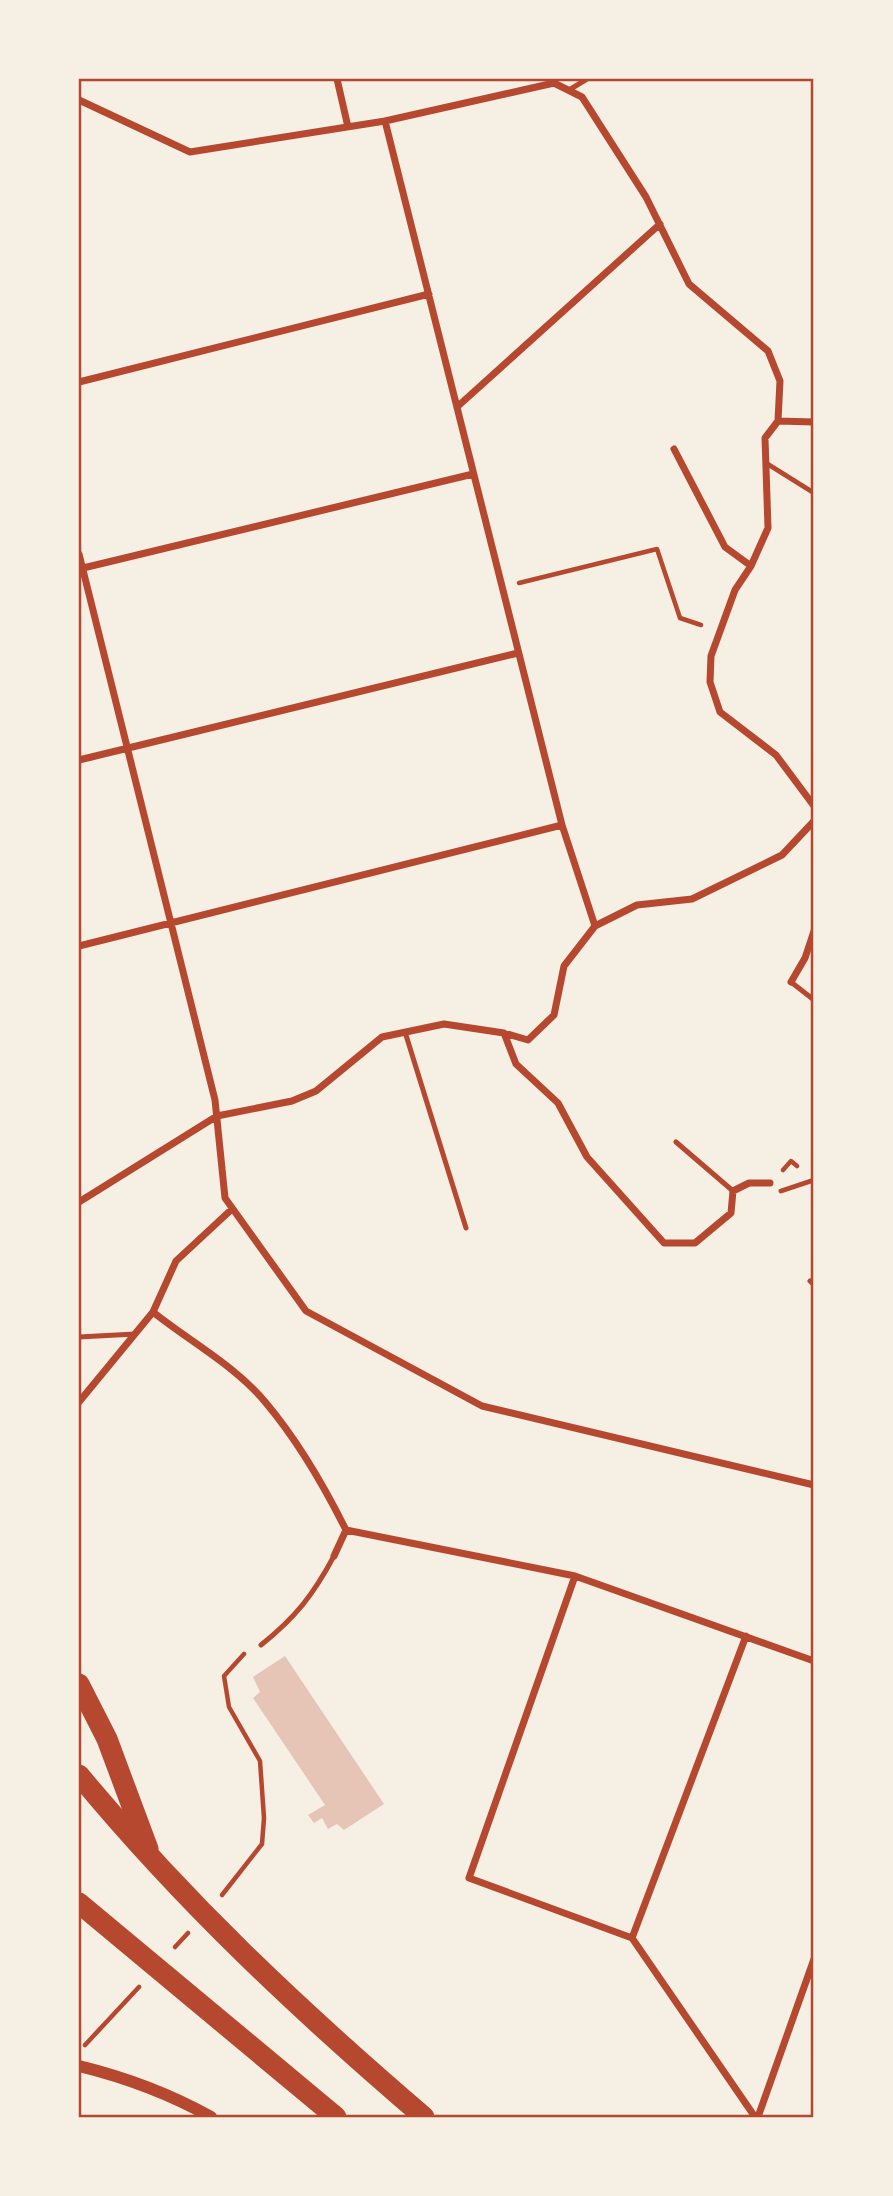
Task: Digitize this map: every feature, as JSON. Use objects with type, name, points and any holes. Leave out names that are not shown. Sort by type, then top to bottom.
[{"type":"highway","points":[[79,1684],[107,1739],[153,1864]]},
{"type":"highway","points":[[79,1764],[86,1799]]},
{"type":"highway","points":[[79,1775],[86,1799],[214,1927],[323,2031],[424,2117]]},
{"type":"highway","points":[[82,1904],[336,2117]]},
{"type":"street","points":[[337,79],[348,127]]},
{"type":"street","points":[[79,100],[190,152],[385,121],[554,83],[582,97],[646,197],[688,284],[768,351],[780,381],[778,421],[765,438],[768,528],[751,566],[735,590],[711,656],[710,682],[720,712],[776,755],[814,806]]},
{"type":"street","points":[[385,121],[562,825],[595,926]]},
{"type":"street","points":[[457,407],[660,225]]},
{"type":"street","points":[[79,382],[429,294]]},
{"type":"street","points":[[778,421],[814,422]]},
{"type":"street","points":[[674,449],[725,547],[751,566]]},
{"type":"street","points":[[80,569],[473,474]]},
{"type":"street","points":[[79,554],[80,569],[127,748],[217,1116],[225,1198],[306,1311],[482,1406],[814,1485]]},
{"type":"street","points":[[79,760],[518,653]]},
{"type":"street","points":[[79,1202],[217,1116],[292,1101],[316,1091],[382,1037],[444,1024],[504,1033],[528,1040],[554,1014],[564,966],[595,926],[637,905],[692,899],[782,855],[814,821]]},
{"type":"street","points":[[79,946],[562,825]]},
{"type":"street","points":[[791,982],[805,958],[814,931]]},
{"type":"street","points":[[504,1033],[516,1065],[558,1103],[587,1157],[664,1243],[695,1243],[731,1213],[733,1191],[749,1183],[771,1183]]},
{"type":"street","points":[[79,1402],[153,1312],[176,1261],[233,1209]]},
{"type":"street","points":[[153,1312],[230,1370],[265,1402],[325,1486],[346,1530]]},
{"type":"street","points":[[334,1556],[346,1530]]},
{"type":"street","points":[[346,1530],[575,1576],[814,1661]]},
{"type":"street","points":[[575,1576],[469,1878],[632,1938],[756,2117]]},
{"type":"street","points":[[632,1938],[746,1636]]},
{"type":"street","points":[[756,2117],[814,1959]]},
{"type":"street","points":[[79,2066],[110,2074],[173,2098],[211,2117]]},
{"type":"lane","points":[[569,90],[587,79]]},
{"type":"lane","points":[[766,463],[814,492]]},
{"type":"lane","points":[[791,982],[814,1000]]},
{"type":"lane","points":[[405,1032],[467,1228]]},
{"type":"lane","points":[[676,1142],[733,1191]]},
{"type":"lane","points":[[781,1191],[814,1180]]},
{"type":"lane","points":[[79,1337],[135,1334]]},
{"type":"lane","points":[[261,1645],[292,1620],[321,1582],[334,1556]]},
{"type":"path","points":[[537,579],[657,549],[680,618]]},
{"type":"path","points":[[217,1899],[262,1844],[264,1818],[260,1761],[229,1707],[224,1676],[241,1656],[261,1645]]},
{"type":"path","points":[[173,1949],[191,1929]]},
{"type":"path","points":[[80,2051],[146,1979]]},
{"type":"building","points":[[285,1656],[384,1804],[344,1830],[337,1824],[328,1829],[322,1818],[314,1823],[308,1815],[325,1805],[253,1698],[260,1692],[253,1677]]}]
